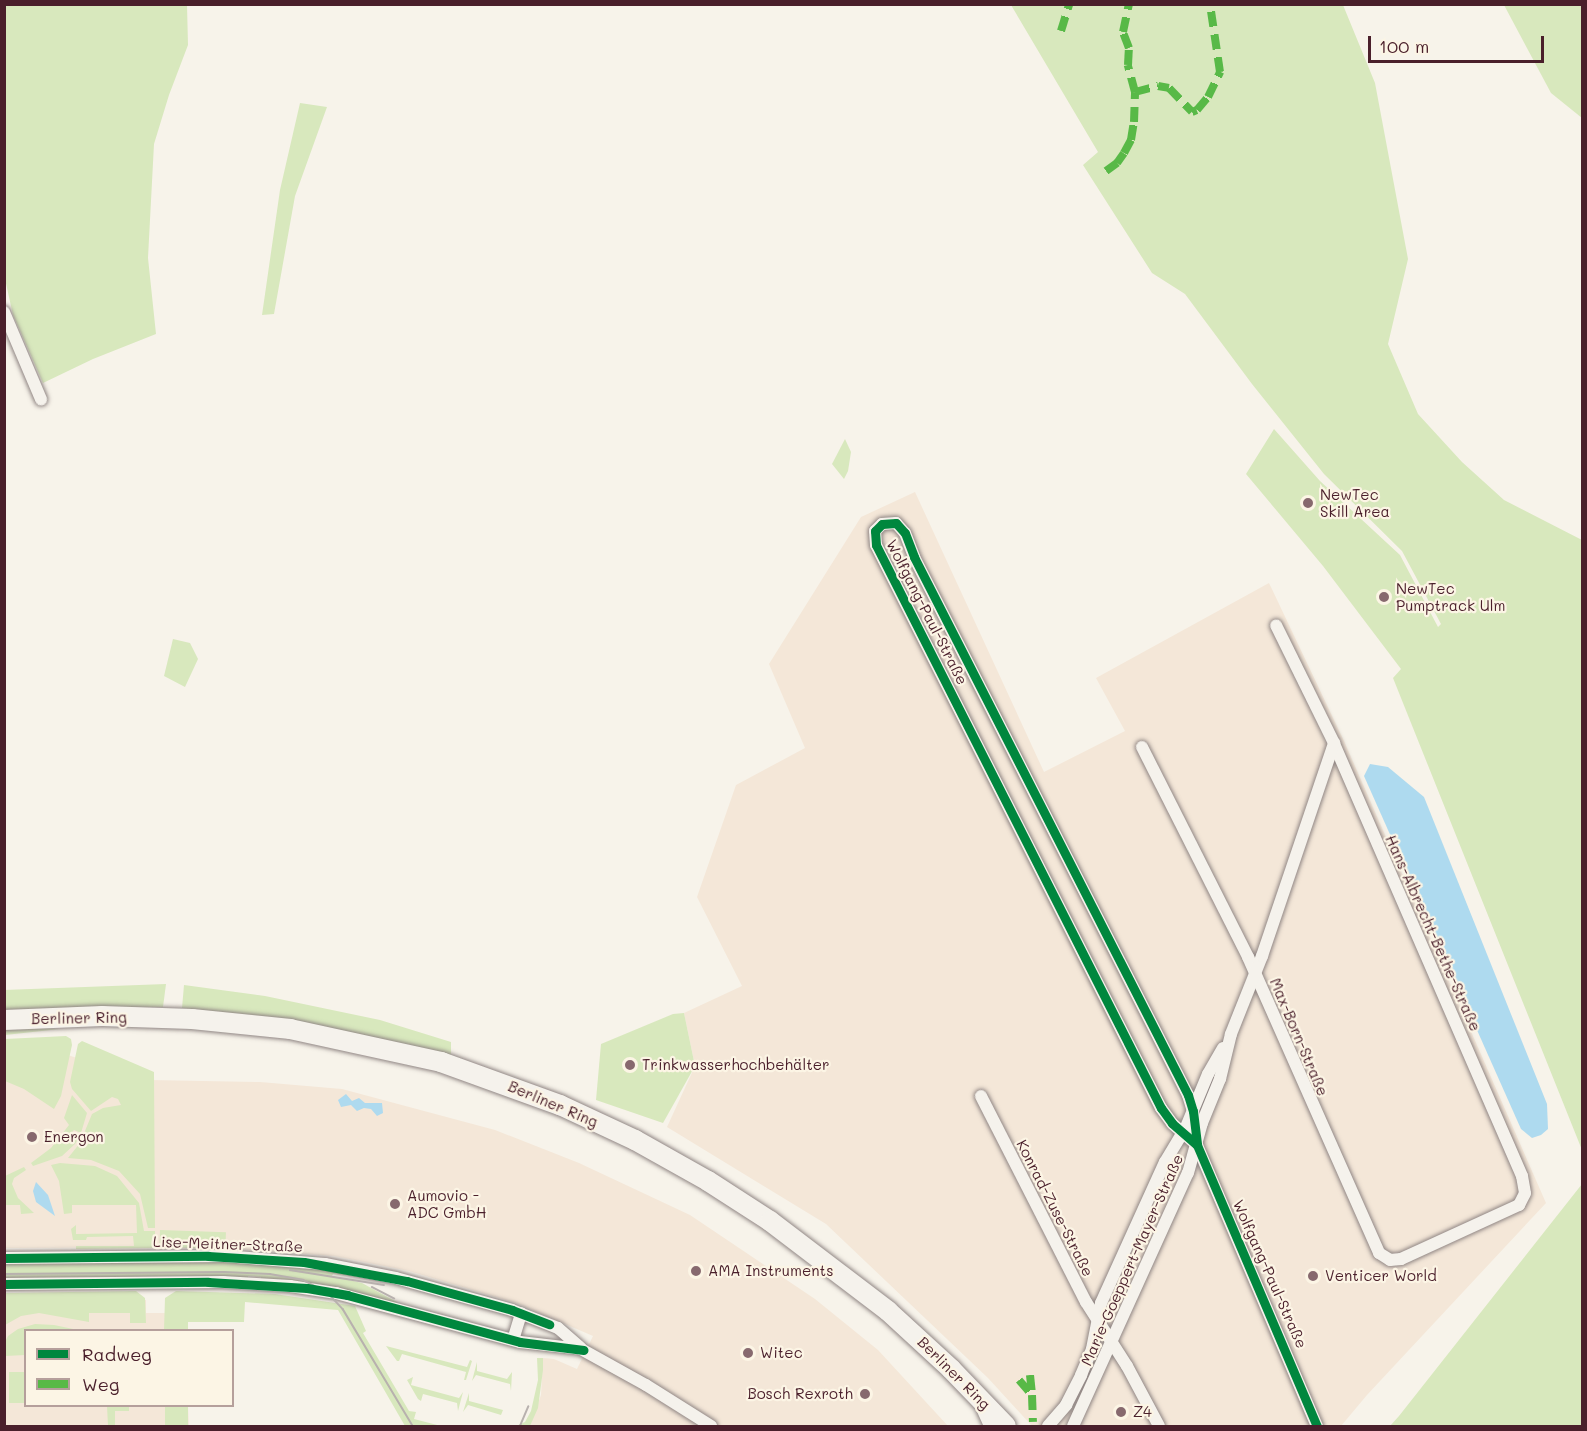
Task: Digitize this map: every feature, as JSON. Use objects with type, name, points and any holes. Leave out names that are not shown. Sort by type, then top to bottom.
[{"type":"main road","name":"Berliner Ring","points":[[4,1020],[113,1016],[192,1019],[290,1029],[441,1062],[527,1092],[635,1140],[708,1181],[770,1221],[880,1305],[975,1393],[1006,1426]]},
{"type":"street","points":[[4,312],[41,399]]},
{"type":"street","name":"Wolfgang-Paul-Straße","points":[[1197,1145],[1161,1108],[876,545],[875,531],[882,524],[896,523],[905,532],[914,557],[1188,1095],[1193,1111],[1197,1145],[1316,1421]]},
{"type":"street","name":"Hans-Albrecht-Bethe-Straße","points":[[1276,625],[1334,743],[1524,1180],[1525,1193],[1519,1205],[1467,1229]]},
{"type":"street","name":"Marie-Goeppert-Mayer-Straße","points":[[1073,1426],[1188,1173],[1220,1079],[1231,1034],[1255,973],[1334,743]]},
{"type":"street","name":"Max-Born-Straße","points":[[1142,747],[1255,973],[1374,1247],[1381,1256],[1390,1260],[1401,1259],[1467,1229]]},
{"type":"street","name":"Marie-Goeppert-Mayer-Straße","points":[[1048,1426],[1066,1406],[1081,1375],[1092,1349],[1101,1303],[1165,1162],[1183,1132],[1208,1074],[1231,1034]]},
{"type":"street","name":"Konrad-Zuse-Straße","points":[[981,1096],[1097,1320],[1159,1426]]},
{"type":"street","name":"Lise-Meitner-Straße","points":[[4,1258],[208,1256],[304,1262],[396,1278],[522,1313],[558,1328],[584,1350],[646,1384],[711,1426]]},
{"type":"street","name":"Lise-Meitner-Straße","points":[[4,1284],[208,1282],[307,1288],[357,1298],[513,1340],[584,1350]]},
{"type":"street","points":[[513,1340],[522,1313]]},
{"type":"street","points":[[975,1393],[990,1426]]},
{"type":"shaded area","points":[[915,492],[1044,772],[1125,731],[1096,678],[1269,583],[1344,741],[1546,1203],[1367,1395],[1341,1426],[1032,1426],[988,1378],[826,1224],[667,1127],[695,1066],[684,1013],[742,986],[697,897],[736,785],[805,748],[769,664],[861,517]]},
{"type":"shaded area","points":[[61,1053],[149,1080],[260,1082],[342,1089],[495,1130],[579,1163],[690,1215],[815,1299],[878,1350],[948,1426],[530,1426],[541,1395],[543,1358],[554,1359],[577,1369],[593,1336],[516,1303],[409,1271],[334,1256],[208,1247],[5,1248],[5,1058]]},
{"type":"shaded area","points":[[146,1300],[146,1313],[187,1313],[188,1329],[24,1329],[24,1407],[188,1407],[189,1426],[5,1426],[5,1303]]},
{"type":"green space","points":[[4,5],[187,5],[188,45],[154,144],[148,258],[156,334],[93,359],[43,383],[13,315],[5,279]]},
{"type":"green space","points":[[1011,5],[1343,5],[1375,83],[1408,259],[1388,344],[1418,414],[1462,462],[1504,500],[1582,540],[1582,1150],[1393,678],[1401,669],[1323,566],[1246,474],[1274,429],[1320,481],[1400,555],[1438,627],[1441,624],[1402,551],[1324,474],[1252,384],[1185,294],[1152,273],[1083,165],[1098,152]]},
{"type":"green space","points":[[1504,5],[1582,5],[1582,118],[1551,93]]},
{"type":"green space","points":[[300,103],[327,107],[295,196],[274,314],[262,315],[280,190]]},
{"type":"green space","points":[[845,439],[851,452],[848,471],[844,479],[832,464]]},
{"type":"green space","points":[[173,639],[190,643],[198,659],[185,687],[164,676]]},
{"type":"green space","points":[[166,984],[163,1007],[5,1010],[4,990]]},
{"type":"green space","points":[[184,985],[265,996],[380,1020],[451,1042],[451,1057],[286,1020],[182,1008]]},
{"type":"green space","points":[[684,1013],[695,1066],[663,1123],[596,1100],[601,1044],[673,1014]]},
{"type":"green space","points":[[60,1029],[5,1035],[5,1030]]},
{"type":"green space","points":[[66,1036],[71,1039],[72,1045],[61,1096],[54,1109],[24,1089],[5,1081],[5,1039]]},
{"type":"green space","points":[[82,1041],[154,1072],[155,1228],[148,1228],[140,1194],[119,1171],[91,1160],[68,1158],[80,1143],[92,1114],[103,1108],[121,1105],[118,1099],[112,1097],[91,1111],[72,1089],[70,1082],[78,1044]]},
{"type":"green space","points":[[72,1095],[87,1113],[81,1133],[74,1130],[71,1133],[73,1138],[78,1139],[62,1156],[33,1166],[31,1163],[51,1148],[69,1125],[64,1118]]},
{"type":"green space","points":[[60,1163],[95,1166],[117,1176],[139,1203],[144,1231],[155,1231],[155,1248],[76,1249],[76,1246],[134,1246],[133,1236],[87,1237],[86,1240],[73,1240],[71,1229],[76,1225],[76,1234],[137,1233],[136,1205],[72,1205],[72,1213],[64,1214],[59,1181],[51,1165]]},
{"type":"green space","points":[[24,1167],[26,1170],[14,1178],[12,1184],[18,1198],[34,1213],[21,1214],[20,1205],[5,1205],[5,1176]]},
{"type":"green space","points":[[1582,1184],[1582,1426],[1390,1426],[1399,1416]]},
{"type":"green space","points":[[160,1230],[226,1232],[225,1249],[159,1247]]},
{"type":"green space","points":[[181,1259],[304,1264],[371,1279],[333,1274],[332,1276],[362,1283],[397,1302],[396,1305],[261,1281],[261,1277],[248,1276],[248,1280],[5,1281],[4,1261]]},
{"type":"green space","points":[[136,1291],[145,1298],[146,1323],[130,1323],[130,1313],[89,1313],[89,1322],[39,1313],[21,1316],[5,1325],[5,1293]]},
{"type":"green space","points":[[176,1291],[275,1294],[355,1306],[366,1331],[363,1333],[409,1411],[416,1412],[414,1419],[441,1426],[405,1426],[338,1310],[245,1302],[244,1322],[188,1322],[188,1329],[164,1329],[165,1298]]},
{"type":"green space","points":[[35,1324],[73,1329],[24,1329],[24,1355],[5,1356],[5,1342],[8,1336],[18,1329]]},
{"type":"green space","points":[[386,1346],[467,1367],[470,1360],[472,1361],[466,1380],[464,1380],[466,1372],[402,1354],[397,1361]]},
{"type":"green space","points":[[537,1358],[543,1358],[538,1408],[530,1426],[516,1426],[525,1422],[531,1411],[538,1380]]},
{"type":"green space","points":[[477,1362],[477,1371],[507,1379],[512,1372],[511,1391],[510,1384],[476,1375],[472,1381]]},
{"type":"green space","points":[[9,1372],[24,1372],[24,1403],[9,1403]]},
{"type":"green space","points":[[413,1377],[411,1385],[459,1398],[463,1392],[458,1411],[457,1403],[423,1394],[421,1401],[418,1399],[407,1380]]},
{"type":"green space","points":[[469,1393],[469,1401],[503,1410],[501,1415],[468,1405],[463,1412]]},
{"type":"green space","points":[[107,1407],[129,1407],[129,1411],[115,1411],[115,1426],[108,1426]]},
{"type":"green space","points":[[165,1407],[188,1407],[188,1426],[165,1426]]},
{"type":"water","points":[[1370,764],[1388,767],[1424,797],[1547,1104],[1548,1129],[1541,1135],[1532,1138],[1521,1129],[1364,776]]},
{"type":"water","points":[[346,1094],[352,1101],[359,1098],[365,1103],[382,1103],[383,1113],[377,1116],[371,1109],[364,1108],[357,1111],[351,1105],[341,1107],[338,1100]]},
{"type":"water","points":[[36,1182],[48,1195],[55,1216],[36,1202],[33,1191]]},
{"type":"tram line","points":[[290,1270],[384,1285]]},
{"type":"tram line","points":[[4,1274],[224,1272],[270,1274],[303,1280],[328,1293],[343,1309],[413,1426]]},
{"type":"tram line","points":[[372,1287],[394,1298]]},
{"type":"tram line","points":[[520,1426],[528,1407]]},
{"type":"marked path","points":[[1061,31],[1069,4]]},
{"type":"marked path","points":[[1106,171],[1117,163],[1124,153],[1131,140],[1134,122],[1135,92],[1128,65],[1129,48],[1123,32],[1129,4]]},
{"type":"marked path","points":[[1135,92],[1158,86],[1169,88],[1192,112],[1197,110],[1208,97],[1220,72],[1210,4]]},
{"type":"marked path","points":[[1030,1375],[1032,1395]]},
{"type":"marked path","points":[[1019,1380],[1032,1395],[1033,1422]]},
{"type":"cycle path","points":[[1197,1145],[1172,1123],[1161,1108],[876,545],[875,531],[882,524],[896,523],[905,533],[914,557],[1188,1095],[1193,1111],[1197,1145],[1317,1426]]},
{"type":"cycle path","points":[[4,1258],[208,1256],[304,1262],[407,1281],[512,1310],[549,1324]]},
{"type":"cycle path","points":[[4,1284],[208,1282],[307,1288],[347,1295],[520,1342],[584,1350]]},
{"type":"place","name":"NewTec Skill Area","points":[[1308,503]]},
{"type":"place","name":"NewTec Pumptrack Ulm","points":[[1384,597]]},
{"type":"place","name":"Trinkwasserhochbehälter","points":[[630,1065]]},
{"type":"place","name":"Energon","points":[[32,1137]]},
{"type":"place","name":"Aumovio - ADC GmbH","points":[[395,1204]]},
{"type":"place","name":"AMA Instruments","points":[[696,1271]]},
{"type":"place","name":"Venticer World","points":[[1313,1276]]},
{"type":"place","name":"Witec","points":[[748,1353]]},
{"type":"place","name":"Bosch Rexroth","points":[[865,1394]]},
{"type":"place","name":"Z4","points":[[1121,1412]]}]
